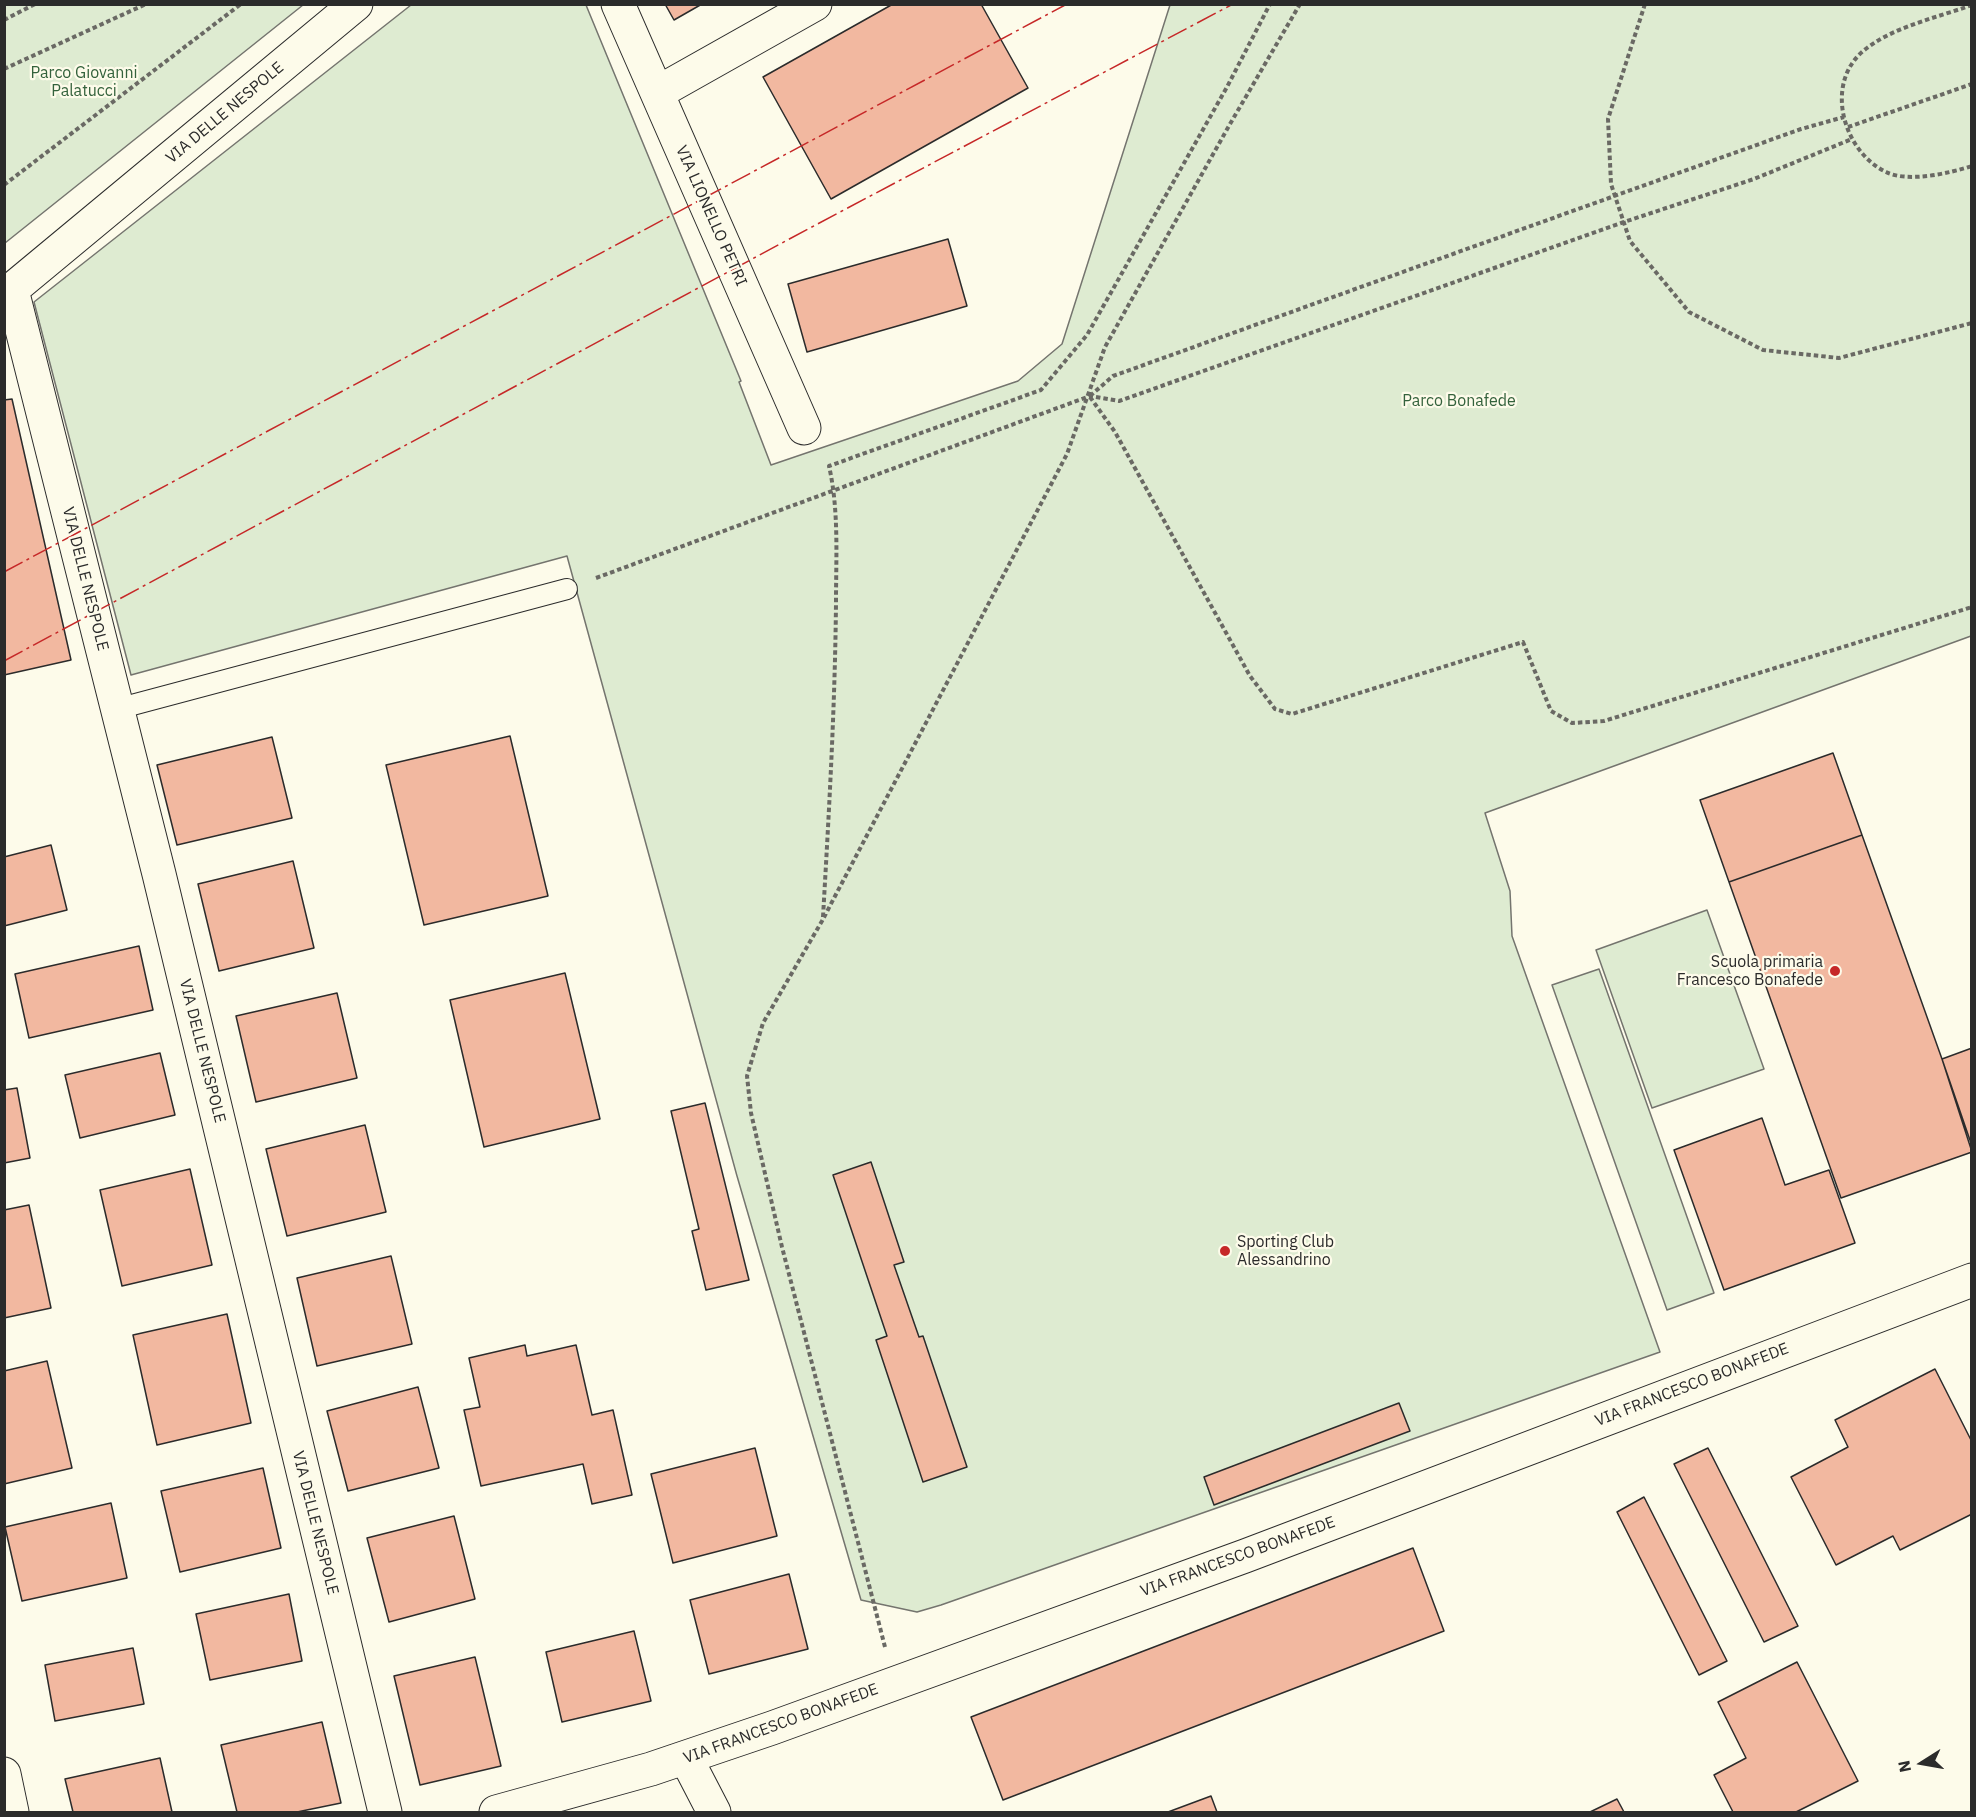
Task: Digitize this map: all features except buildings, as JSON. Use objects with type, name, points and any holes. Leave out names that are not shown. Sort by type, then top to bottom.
[{"type":"street","name":"VIA DELLE NESPOLE","points":[[356,4],[8,293],[117,709],[385,1812]]},
{"type":"street","name":"VIA LIONELLO PETRI","points":[[618,4],[804,428]]},
{"type":"street","points":[[657,93],[815,4]]},
{"type":"street","name":"VIA FRANCESCO BONAFEDE","points":[[496,1812],[686,1758],[895,1683],[1256,1551],[1971,1280]]},
{"type":"street","points":[[686,1758],[714,1812]]},
{"type":"street","points":[[4,1774],[12,1812]]},
{"type":"lane","points":[[117,709],[567,589]]},
{"type":"path","points":[[4,20],[35,4]]},
{"type":"path","points":[[4,69],[146,4]]},
{"type":"path","points":[[4,185],[241,4]]},
{"type":"path","points":[[822,921],[830,806],[836,639],[835,491],[830,466],[1041,390],[1087,335],[1227,87],[1270,4]]},
{"type":"path","points":[[895,1683],[782,1247],[751,1113],[747,1076],[763,1023],[822,921],[1067,454],[1090,396],[1105,347],[1300,4]]},
{"type":"path","points":[[1645,4],[1608,119],[1611,184],[1630,241],[1689,312],[1763,350],[1839,358],[1971,323]]},
{"type":"path","points":[[1952,4],[1954,11]]},
{"type":"path","points":[[1971,5],[1882,38],[1861,54],[1847,72],[1841,95],[1844,117],[1852,139],[1864,158],[1888,174],[1919,176],[1949,173],[1971,166]]},
{"type":"path","points":[[1848,127],[1971,84]]},
{"type":"path","points":[[567,589],[1090,396],[1113,376],[1615,198],[1801,129],[1844,117]]},
{"type":"path","points":[[1090,396],[1119,401],[1624,222],[1754,179],[1852,139]]},
{"type":"path","points":[[1090,396],[1115,432],[1250,676],[1275,709],[1292,714],[1522,642],[1551,711],[1572,723],[1604,722],[1971,608]]},
{"type":"green space","name":"Parco Giovanni Palatucci","points":[[5,4],[303,4],[303,5],[5,243]]},
{"type":"green space","name":"Parco Bonafede","points":[[411,5],[586,5],[741,381],[739,382],[771,465],[1018,381],[1062,344],[1170,5],[1971,5],[1971,636],[1485,813],[1510,891],[1512,936],[1660,1352],[941,1605],[917,1612],[861,1600],[737,1176],[567,556],[131,675],[34,302]]},
{"type":"green space","points":[[1707,910],[1764,1069],[1652,1108],[1596,950]]},
{"type":"green space","points":[[1599,969],[1714,1293],[1667,1310],[1552,985]]},
{"type":"power","points":[[4,572],[1067,4]]},
{"type":"power","points":[[4,661],[808,229],[1233,4]]},
{"type":"place","name":"Scuola primaria Francesco Bonafede","points":[[1835,971]]},
{"type":"place","name":"Sporting Club Alessandrino","points":[[1225,1251]]}]
